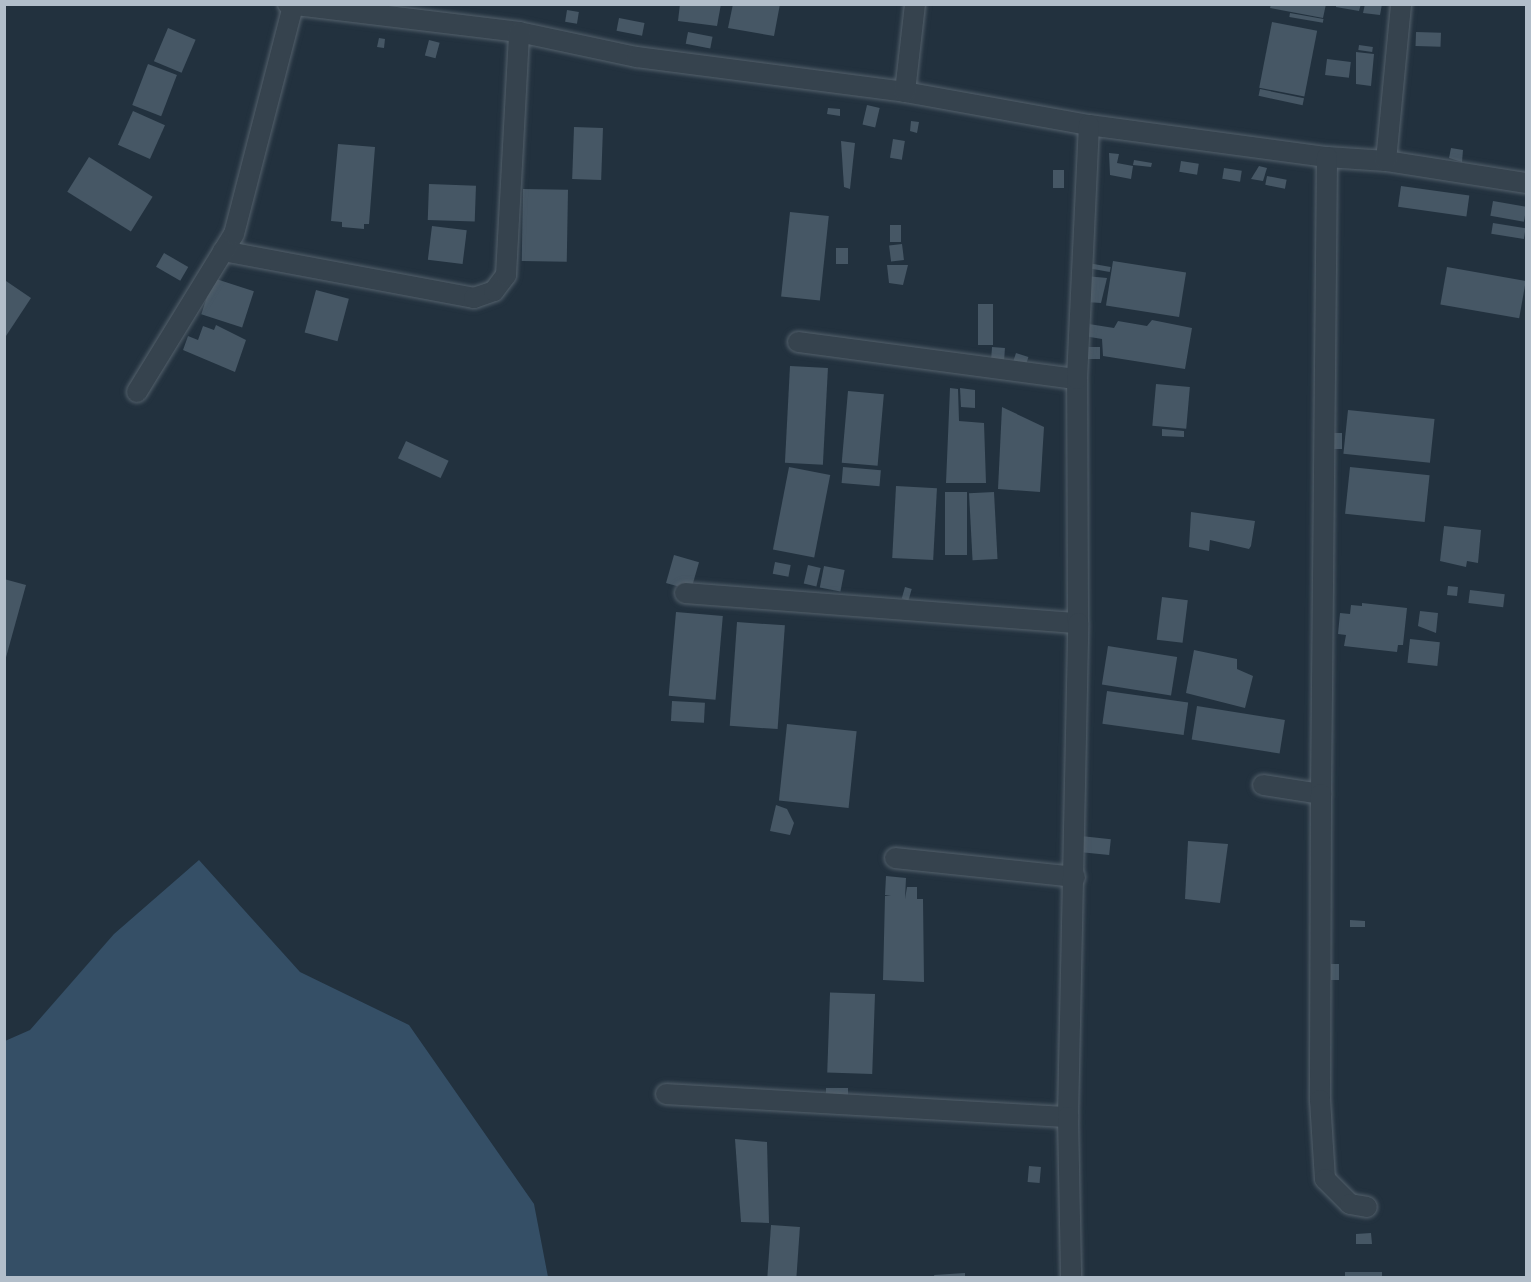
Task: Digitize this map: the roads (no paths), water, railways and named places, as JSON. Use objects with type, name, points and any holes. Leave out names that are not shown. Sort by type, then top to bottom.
[{"type":"street","points":[[905,92],[915,4]]},
{"type":"street","points":[[1386,161],[1401,4]]},
{"type":"street","points":[[136,392],[234,234],[291,5],[519,32],[637,57],[905,92],[1089,125],[1327,157],[1386,161],[1527,183]]},
{"type":"street","points":[[223,251],[474,298],[494,291],[506,275],[519,32]]},
{"type":"street","points":[[1071,1278],[1068,1117],[1075,877],[1078,623],[1077,379],[1089,125]]},
{"type":"street","points":[[1327,157],[1320,1100],[1325,1179],[1350,1204],[1367,1207]]},
{"type":"street","points":[[798,342],[1077,379]]},
{"type":"street","points":[[685,593],[1078,623]]},
{"type":"street","points":[[1263,785],[1321,794]]},
{"type":"street","points":[[896,858],[1075,877]]},
{"type":"street","points":[[666,1094],[1068,1117]]},
{"type":"water","points":[[199,860],[300,972],[409,1025],[534,1204],[548,1277],[5,1277],[5,1041],[30,1030],[114,934]]}]
